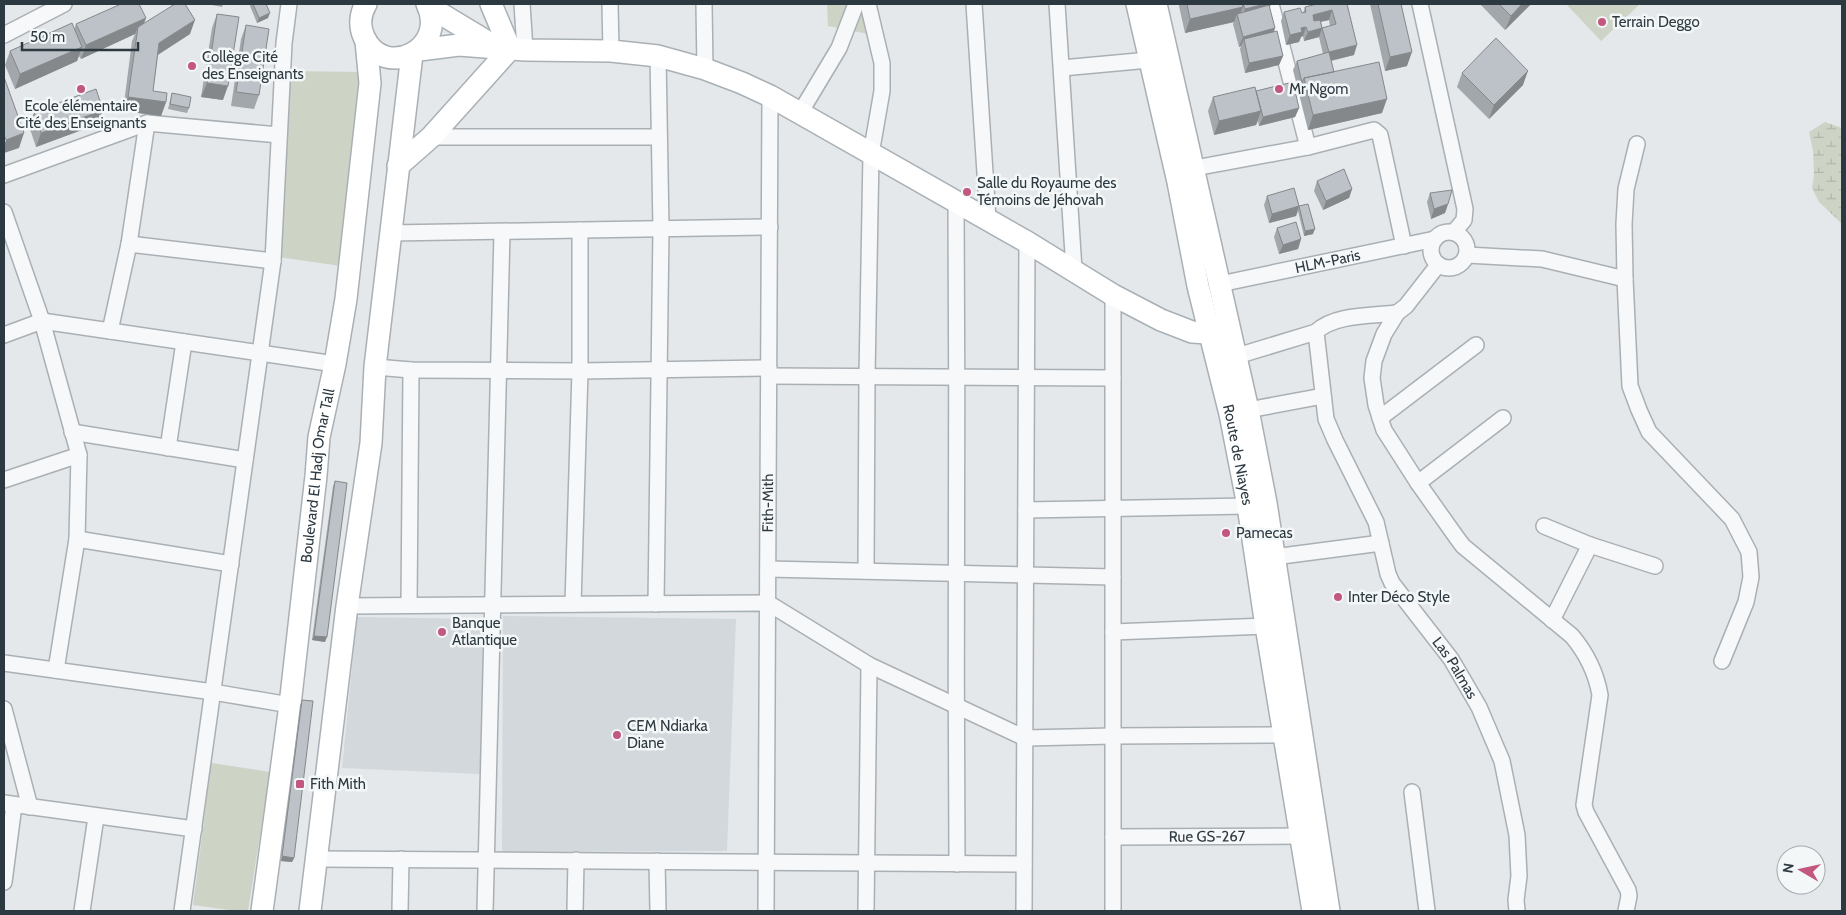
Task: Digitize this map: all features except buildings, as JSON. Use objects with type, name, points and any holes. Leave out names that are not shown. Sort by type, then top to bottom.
[{"type":"main road","name":"Boulevard El Hadj Omar Tall","points":[[262,911],[290,705],[319,437],[336,364],[346,299],[369,93],[370,83],[366,42],[361,24],[363,4]]},
{"type":"main road","points":[[491,4],[511,49]]},
{"type":"main road","name":"Route de Niayes","points":[[1137,4],[1178,182],[1196,279],[1230,414],[1248,506],[1312,911]]},
{"type":"main road","name":"Route de Niayes","points":[[1156,4],[1248,410],[1274,557],[1329,911]]},
{"type":"main road","points":[[428,5],[511,49]]},
{"type":"main road","points":[[310,911],[347,606],[371,443],[375,367],[398,166],[415,52],[427,41],[431,30],[432,18],[428,5]]},
{"type":"main road","points":[[366,42],[375,51],[386,56],[399,58],[415,52],[459,45],[511,49],[611,51],[658,56],[705,69],[742,82],[770,96],[988,219],[1114,295],[1161,320],[1183,329],[1210,334],[1232,334]]},
{"type":"main road","points":[[398,166],[431,137],[511,49]]},
{"type":"street","points":[[4,35],[38,9],[64,4]]},
{"type":"street","points":[[182,911],[273,262],[284,43],[289,4]]},
{"type":"street","points":[[511,49],[522,4]]},
{"type":"street","points":[[610,4],[611,51]]},
{"type":"street","points":[[704,4],[705,69]]},
{"type":"street","points":[[800,113],[839,48],[856,4]]},
{"type":"street","points":[[866,572],[871,154],[882,91],[882,63],[868,4]]},
{"type":"street","points":[[974,4],[988,219]]},
{"type":"street","points":[[1057,4],[1074,270]]},
{"type":"street","points":[[1272,4],[1308,146]]},
{"type":"street","points":[[1420,4],[1465,209],[1464,220],[1454,232]]},
{"type":"street","points":[[656,604],[661,229],[658,56]]},
{"type":"street","points":[[1062,68],[1149,60]]},
{"type":"street","name":"Fith-Mith","points":[[766,911],[770,96]]},
{"type":"street","points":[[4,175],[147,123],[279,135]]},
{"type":"street","points":[[110,331],[128,244],[147,123]]},
{"type":"street","points":[[1194,168],[1308,146],[1374,130],[1377,131],[1380,135],[1404,246]]},
{"type":"street","points":[[431,137],[658,137]]},
{"type":"street","points":[[1637,144],[1626,189],[1624,224],[1630,386],[1650,432],[1732,519],[1749,552],[1751,577],[1746,602],[1722,661]]},
{"type":"street","points":[[956,201],[958,376],[957,864]]},
{"type":"street","points":[[4,212],[42,321],[79,455],[77,539],[56,670]]},
{"type":"street","points":[[390,233],[770,227]]},
{"type":"street","points":[[573,604],[580,371],[580,230]]},
{"type":"street","points":[[485,911],[502,232]]},
{"type":"street","points":[[1454,232],[1465,241],[1468,248],[1467,255],[1459,266],[1445,269],[1433,260],[1431,246],[1434,239],[1440,234],[1454,232]]},
{"type":"street","name":"HLM-Paris","points":[[1220,284],[1434,239]]},
{"type":"street","points":[[1024,911],[1027,242]]},
{"type":"street","points":[[128,244],[273,262]]},
{"type":"street","points":[[1467,255],[1542,259],[1625,279]]},
{"type":"street","points":[[1438,265],[1406,306],[1397,314],[1384,334],[1372,370],[1376,405],[1384,430],[1418,483],[1463,546],[1572,636],[1582,648],[1597,679],[1600,695],[1584,805],[1628,890],[1629,896],[1626,911]]},
{"type":"street","points":[[1113,911],[1114,295]]},
{"type":"street","points":[[1237,356],[1316,332],[1322,326],[1336,320],[1397,314]]},
{"type":"street","points":[[4,335],[42,321],[336,364]]},
{"type":"street","name":"Las Palmas","points":[[1316,332],[1326,418],[1376,522],[1385,564],[1392,583],[1451,659],[1480,707],[1502,761],[1517,835],[1519,876],[1516,900],[1517,911]]},
{"type":"street","points":[[168,448],[184,342]]},
{"type":"street","points":[[1380,418],[1476,344]]},
{"type":"street","points":[[375,367],[411,370],[659,370],[867,376],[1113,378]]},
{"type":"street","points":[[409,605],[411,370]]},
{"type":"street","points":[[1248,410],[1323,396]]},
{"type":"street","points":[[1418,483],[1503,418]]},
{"type":"street","points":[[72,432],[245,460]]},
{"type":"street","points":[[4,480],[79,455]]},
{"type":"street","points":[[1026,510],[1113,510],[1248,506]]},
{"type":"street","points":[[1544,526],[1590,545],[1655,566]]},
{"type":"street","points":[[77,539],[231,564]]},
{"type":"street","points":[[1274,557],[1382,543]]},
{"type":"street","points":[[1552,620],[1590,545]]},
{"type":"street","points":[[768,569],[1113,577]]},
{"type":"street","points":[[347,606],[768,602],[869,665],[1025,738],[1285,735]]},
{"type":"street","points":[[1113,632],[1266,626]]},
{"type":"street","points":[[4,663],[213,692],[290,705]]},
{"type":"street","points":[[866,911],[869,665]]},
{"type":"street","points":[[4,709],[30,807]]},
{"type":"street","points":[[1412,792],[1427,911]]},
{"type":"street","points":[[4,882],[9,804],[194,828]]},
{"type":"street","points":[[82,911],[96,816]]},
{"type":"street","name":"Rue GS-267","points":[[1113,837],[1301,836]]},
{"type":"street","points":[[317,858],[1024,864]]},
{"type":"street","points":[[400,911],[402,859]]},
{"type":"street","points":[[575,911],[576,860]]},
{"type":"street","points":[[658,861],[658,911]]},
{"type":"shaded area","name":"CEM Ndiarka Diane","points":[[503,616],[736,619],[727,851],[502,852]]},
{"type":"shaded area","points":[[357,617],[486,619],[480,774],[342,768]]},
{"type":"green space","points":[[827,4],[871,4],[873,35],[828,26]]},
{"type":"green space","name":"Terrain Deggo","points":[[1566,4],[1640,4],[1601,41]]},
{"type":"green space","points":[[288,71],[367,72],[341,266],[278,257]]},
{"type":"green space","points":[[1825,122],[1842,128],[1842,224],[1819,202],[1812,188],[1814,175],[1813,151],[1809,132]]},
{"type":"green space","points":[[205,762],[270,772],[248,911],[193,905],[206,805],[200,804]]},
{"type":"place","name":"Terrain Deggo","points":[[1602,22]]},
{"type":"place","name":"Collège Cité des Enseignants","points":[[192,66]]},
{"type":"place","name":"Ecole élémentaire Cité des Enseignants","points":[[81,89]]},
{"type":"place","name":"Mr Ngom","points":[[1279,89]]},
{"type":"place","name":"Salle du Royaume des Témoins de Jéhovah","points":[[967,192]]},
{"type":"place","name":"Pamecas","points":[[1226,533]]},
{"type":"place","name":"Inter Déco Style","points":[[1338,597]]},
{"type":"place","name":"Banque Atlantique","points":[[442,632]]},
{"type":"place","name":"CEM Ndiarka Diane","points":[[617,735]]},
{"type":"place","name":"Fith Mith","points":[[300,784]]}]
